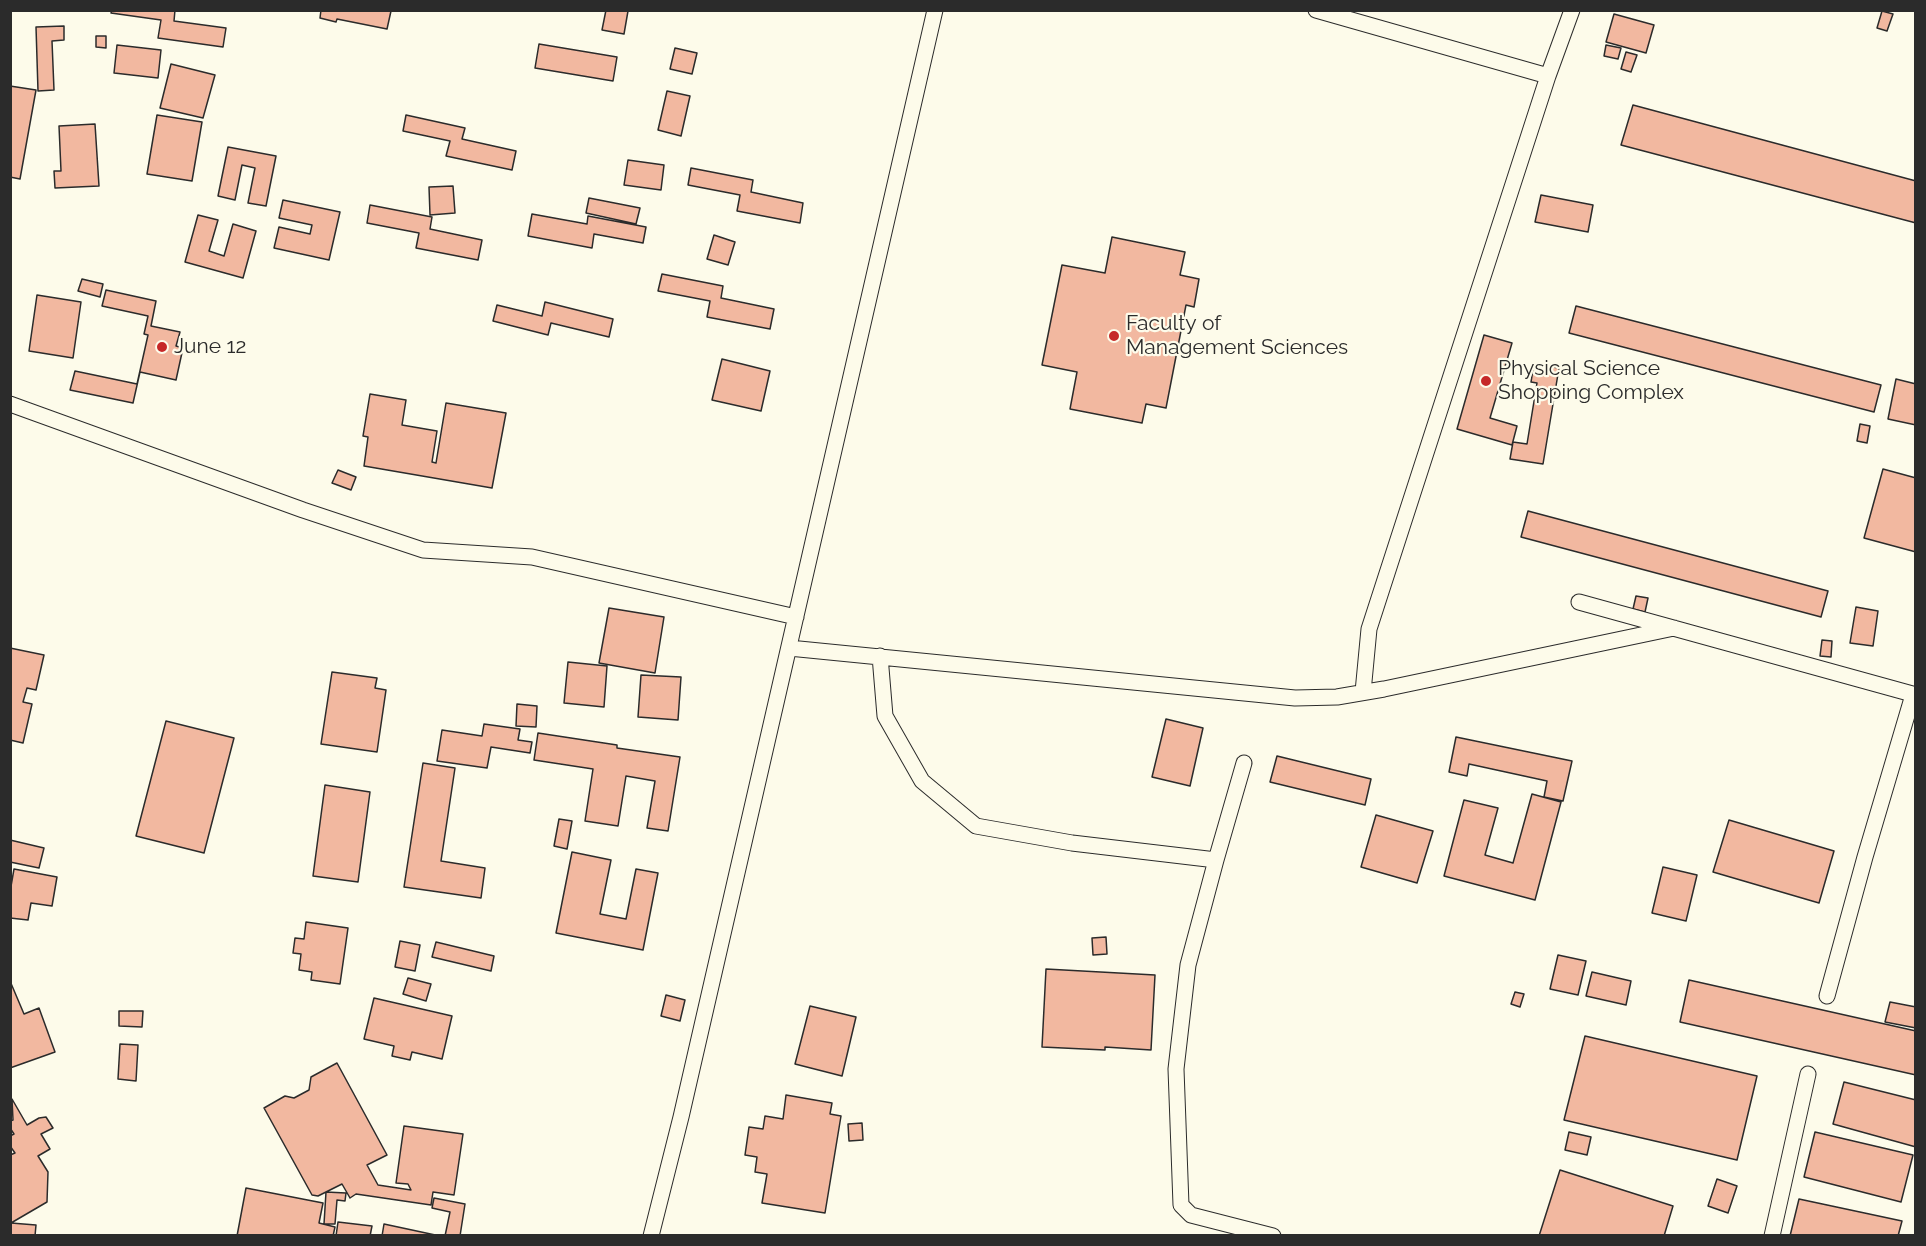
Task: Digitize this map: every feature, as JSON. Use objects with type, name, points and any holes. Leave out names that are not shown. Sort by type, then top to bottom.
[{"type":"street","points":[[651,1236],[681,1117],[935,10]]},
{"type":"street","points":[[1316,10],[1548,76]]},
{"type":"street","points":[[1364,692],[1369,629],[1548,76],[1572,10]]},
{"type":"street","points":[[10,404],[303,510],[423,549],[532,556],[796,617]]},
{"type":"street","points":[[1579,602],[1914,695],[1865,857],[1827,996]]},
{"type":"street","points":[[789,648],[1295,698],[1337,697],[1674,628]]},
{"type":"street","points":[[880,656],[885,716],[922,781],[976,826],[1072,843],[1215,860]]},
{"type":"street","points":[[1244,763],[1215,860],[1188,966],[1176,1069],[1181,1205],[1191,1215],[1273,1236]]},
{"type":"street","points":[[1772,1236],[1808,1074]]},
{"type":"building","points":[[112,10],[175,10],[174,21],[226,28],[223,47],[158,38],[161,20],[111,13]]},
{"type":"building","points":[[321,10],[391,11],[387,29],[320,18]]},
{"type":"building","points":[[606,10],[628,11],[624,34],[602,30]]},
{"type":"building","points":[[1882,11],[1893,14],[1887,31],[1877,28]]},
{"type":"building","points":[[1614,14],[1654,25],[1646,53],[1606,42]]},
{"type":"building","points":[[64,26],[64,40],[52,41],[54,90],[38,91],[36,27]]},
{"type":"building","points":[[96,36],[106,36],[106,48],[96,47]]},
{"type":"building","points":[[539,44],[617,57],[613,81],[535,68]]},
{"type":"building","points":[[117,45],[161,50],[158,78],[114,73]]},
{"type":"building","points":[[1606,45],[1621,48],[1618,59],[1604,56]]},
{"type":"building","points":[[675,48],[697,53],[692,74],[670,69]]},
{"type":"building","points":[[1626,52],[1637,55],[1631,72],[1621,69]]},
{"type":"building","points":[[171,64],[215,75],[203,118],[160,108]]},
{"type":"building","points":[[10,86],[36,90],[20,179],[10,177]]},
{"type":"building","points":[[667,91],[690,96],[681,136],[658,130]]},
{"type":"building","points":[[1633,105],[1916,181],[1916,223],[1621,145]]},
{"type":"building","points":[[157,115],[202,122],[192,181],[147,174]]},
{"type":"building","points":[[406,115],[465,128],[462,139],[516,151],[512,170],[446,156],[450,141],[403,131]]},
{"type":"building","points":[[95,124],[99,186],[55,188],[54,171],[61,171],[59,126]]},
{"type":"building","points":[[228,147],[276,156],[266,206],[248,203],[255,168],[242,165],[235,200],[218,196]]},
{"type":"building","points":[[628,160],[664,165],[661,190],[624,185]]},
{"type":"building","points":[[691,168],[753,180],[751,192],[803,203],[800,223],[737,211],[740,195],[688,185]]},
{"type":"building","points":[[453,186],[455,213],[430,215],[429,187]]},
{"type":"building","points":[[1541,195],[1593,205],[1588,232],[1535,222]]},
{"type":"building","points":[[589,198],[640,208],[636,224],[586,213]]},
{"type":"building","points":[[283,200],[340,212],[329,260],[274,248],[279,227],[310,234],[312,225],[279,218]]},
{"type":"building","points":[[370,205],[432,217],[430,229],[482,240],[478,260],[416,248],[419,233],[367,223]]},
{"type":"building","points":[[532,214],[587,224],[588,216],[646,227],[643,243],[594,234],[592,248],[528,236]]},
{"type":"building","points":[[198,215],[218,220],[209,251],[224,256],[233,224],[256,231],[243,278],[185,262]]},
{"type":"building","points":[[714,235],[735,242],[728,265],[707,259]]},
{"type":"building","name":"Faculty of Management Sciences","points":[[1112,237],[1185,252],[1180,275],[1199,279],[1194,307],[1186,305],[1166,408],[1146,404],[1142,423],[1070,409],[1077,372],[1042,365],[1062,265],[1105,273]]},
{"type":"building","points":[[662,274],[723,286],[721,298],[774,309],[770,329],[707,317],[710,301],[658,291]]},
{"type":"building","points":[[82,279],[103,284],[100,297],[78,291]]},
{"type":"building","name":"June 12","points":[[106,290],[156,301],[151,326],[180,332],[176,346],[183,348],[176,380],[140,372],[133,403],[70,390],[75,371],[137,384],[148,335],[144,334],[148,316],[102,306]]},
{"type":"building","points":[[37,295],[81,302],[73,358],[29,351]]},
{"type":"building","points":[[545,302],[613,319],[609,337],[551,323],[548,335],[493,321],[497,305],[542,316]]},
{"type":"building","points":[[1576,306],[1881,385],[1874,412],[1569,333]]},
{"type":"building","name":"Physical Science Shopping Complex","points":[[1484,335],[1512,343],[1490,418],[1517,426],[1512,445],[1457,429]]},
{"type":"building","points":[[722,359],[770,371],[761,411],[712,400]]},
{"type":"building","points":[[1534,364],[1559,368],[1543,464],[1510,459],[1513,442],[1527,444],[1537,383],[1531,382]]},
{"type":"building","points":[[1896,379],[1916,384],[1916,425],[1888,419]]},
{"type":"building","points":[[370,394],[406,400],[402,425],[437,431],[432,462],[436,463],[446,403],[506,413],[492,488],[364,466],[368,437],[363,436]]},
{"type":"building","points":[[1860,424],[1870,426],[1867,443],[1857,441]]},
{"type":"building","points":[[1883,469],[1916,478],[1916,552],[1864,538]]},
{"type":"building","points":[[338,470],[356,477],[351,490],[332,483]]},
{"type":"building","points":[[1528,511],[1828,591],[1821,617],[1521,537]]},
{"type":"building","points":[[1636,596],[1648,598],[1645,612],[1633,609]]},
{"type":"building","points":[[1856,607],[1878,611],[1873,646],[1850,643]]},
{"type":"building","points":[[609,608],[664,617],[655,673],[599,663]]},
{"type":"building","points":[[1822,640],[1832,641],[1831,657],[1820,656]]},
{"type":"building","points":[[10,648],[44,655],[36,690],[27,688],[23,702],[32,704],[23,743],[10,740]]},
{"type":"building","points":[[568,662],[607,666],[604,707],[564,703]]},
{"type":"building","points":[[332,672],[377,678],[375,688],[386,690],[377,752],[321,744]]},
{"type":"building","points":[[641,675],[681,677],[678,720],[638,717]]},
{"type":"building","points":[[517,704],[537,706],[536,727],[516,726]]},
{"type":"building","points":[[1166,719],[1203,728],[1190,786],[1152,777]]},
{"type":"building","points":[[166,721],[234,738],[204,853],[136,836]]},
{"type":"building","points":[[484,724],[520,729],[518,740],[532,742],[530,753],[491,747],[487,768],[437,761],[442,730],[482,736]]},
{"type":"building","points":[[538,733],[680,757],[668,831],[647,828],[655,781],[626,776],[618,826],[585,821],[593,769],[534,760]]},
{"type":"building","points":[[1456,737],[1572,761],[1563,801],[1544,797],[1547,781],[1469,764],[1467,776],[1449,772]]},
{"type":"building","points":[[1277,756],[1371,779],[1365,805],[1270,782]]},
{"type":"building","points":[[423,763],[455,768],[441,861],[485,868],[481,898],[404,887]]},
{"type":"building","points":[[325,785],[370,792],[358,882],[313,876]]},
{"type":"building","points":[[1532,794],[1561,802],[1535,900],[1444,876],[1464,800],[1498,808],[1485,855],[1513,863]]},
{"type":"building","points":[[1376,815],[1433,831],[1417,883],[1361,867]]},
{"type":"building","points":[[559,819],[572,821],[567,849],[554,846]]},
{"type":"building","points":[[1729,820],[1834,851],[1819,903],[1713,872]]},
{"type":"building","points":[[10,840],[44,848],[39,868],[10,862]]},
{"type":"building","points":[[572,852],[611,860],[600,914],[626,919],[636,869],[658,873],[643,950],[556,933]]},
{"type":"building","points":[[1663,867],[1697,875],[1686,921],[1652,913]]},
{"type":"building","points":[[14,869],[57,877],[52,906],[31,903],[28,920],[10,918],[10,892]]},
{"type":"building","points":[[306,922],[348,928],[340,984],[311,980],[312,972],[299,970],[301,954],[293,953],[295,938],[304,939]]},
{"type":"building","points":[[1106,937],[1107,954],[1093,955],[1092,938]]},
{"type":"building","points":[[400,941],[420,945],[415,971],[395,967]]},
{"type":"building","points":[[436,942],[494,956],[491,971],[432,957]]},
{"type":"building","points":[[1558,955],[1586,961],[1578,995],[1550,989]]},
{"type":"building","points":[[1046,969],[1155,975],[1151,1050],[1042,1047]]},
{"type":"building","points":[[1592,972],[1631,981],[1626,1005],[1586,996]]},
{"type":"building","points":[[408,978],[431,984],[426,1001],[403,994]]},
{"type":"building","points":[[1689,980],[1916,1031],[1916,1075],[1680,1022]]},
{"type":"building","points":[[10,981],[24,1014],[39,1008],[55,1052],[10,1068]]},
{"type":"building","points":[[1515,992],[1524,994],[1520,1007],[1511,1004]]},
{"type":"building","points":[[666,995],[685,1000],[680,1021],[661,1016]]},
{"type":"building","points":[[374,998],[452,1016],[442,1059],[412,1052],[410,1060],[392,1056],[394,1046],[364,1039]]},
{"type":"building","points":[[1890,1002],[1916,1007],[1916,1028],[1885,1022]]},
{"type":"building","points":[[810,1006],[856,1017],[842,1076],[795,1064]]},
{"type":"building","points":[[119,1011],[143,1011],[142,1027],[119,1026]]},
{"type":"building","points":[[1585,1036],[1757,1076],[1737,1160],[1564,1120]]},
{"type":"building","points":[[120,1044],[138,1045],[136,1081],[118,1079]]},
{"type":"building","points":[[337,1063],[387,1155],[367,1165],[378,1185],[411,1190],[408,1184],[396,1183],[404,1126],[463,1134],[454,1195],[433,1192],[431,1205],[356,1194],[350,1198],[342,1184],[318,1196],[312,1195],[264,1108],[285,1096],[294,1098],[309,1090],[311,1077]]},
{"type":"building","points":[[1844,1082],[1916,1100],[1916,1147],[1833,1124]]},
{"type":"building","points":[[786,1095],[832,1103],[830,1114],[841,1116],[825,1213],[762,1203],[767,1174],[755,1172],[757,1157],[745,1155],[749,1127],[763,1129],[765,1116],[783,1119]]},
{"type":"building","points":[[12,1099],[27,1125],[46,1117],[53,1128],[41,1134],[50,1149],[38,1156],[48,1172],[47,1202],[11,1223],[36,1225],[35,1236],[10,1236],[10,1155],[15,1153],[10,1146],[10,1136],[14,1134],[10,1128],[10,1121],[13,1120]]},
{"type":"building","points":[[862,1123],[863,1140],[849,1141],[848,1124]]},
{"type":"building","points":[[1569,1132],[1591,1137],[1587,1155],[1565,1150]]},
{"type":"building","points":[[1815,1132],[1913,1155],[1901,1202],[1804,1177]]},
{"type":"building","points":[[1560,1170],[1673,1206],[1664,1236],[1539,1236]]},
{"type":"building","points":[[1717,1179],[1737,1186],[1728,1213],[1708,1206]]},
{"type":"building","points":[[246,1188],[323,1203],[319,1223],[335,1227],[333,1236],[237,1236]]},
{"type":"building","points":[[326,1192],[346,1193],[345,1201],[337,1200],[335,1224],[324,1224]]},
{"type":"building","points":[[434,1198],[465,1204],[460,1236],[445,1236],[450,1212],[432,1208]]},
{"type":"building","points":[[1799,1199],[1902,1221],[1898,1236],[1790,1236]]},
{"type":"building","points":[[338,1222],[372,1226],[370,1236],[336,1236]]},
{"type":"building","points":[[384,1224],[440,1236],[382,1236]]},
{"type":"place","name":"Faculty of Management Sciences","points":[[1114,336]]},
{"type":"place","name":"June 12","points":[[162,347]]},
{"type":"place","name":"Physical Science Shopping Complex","points":[[1486,381]]}]
